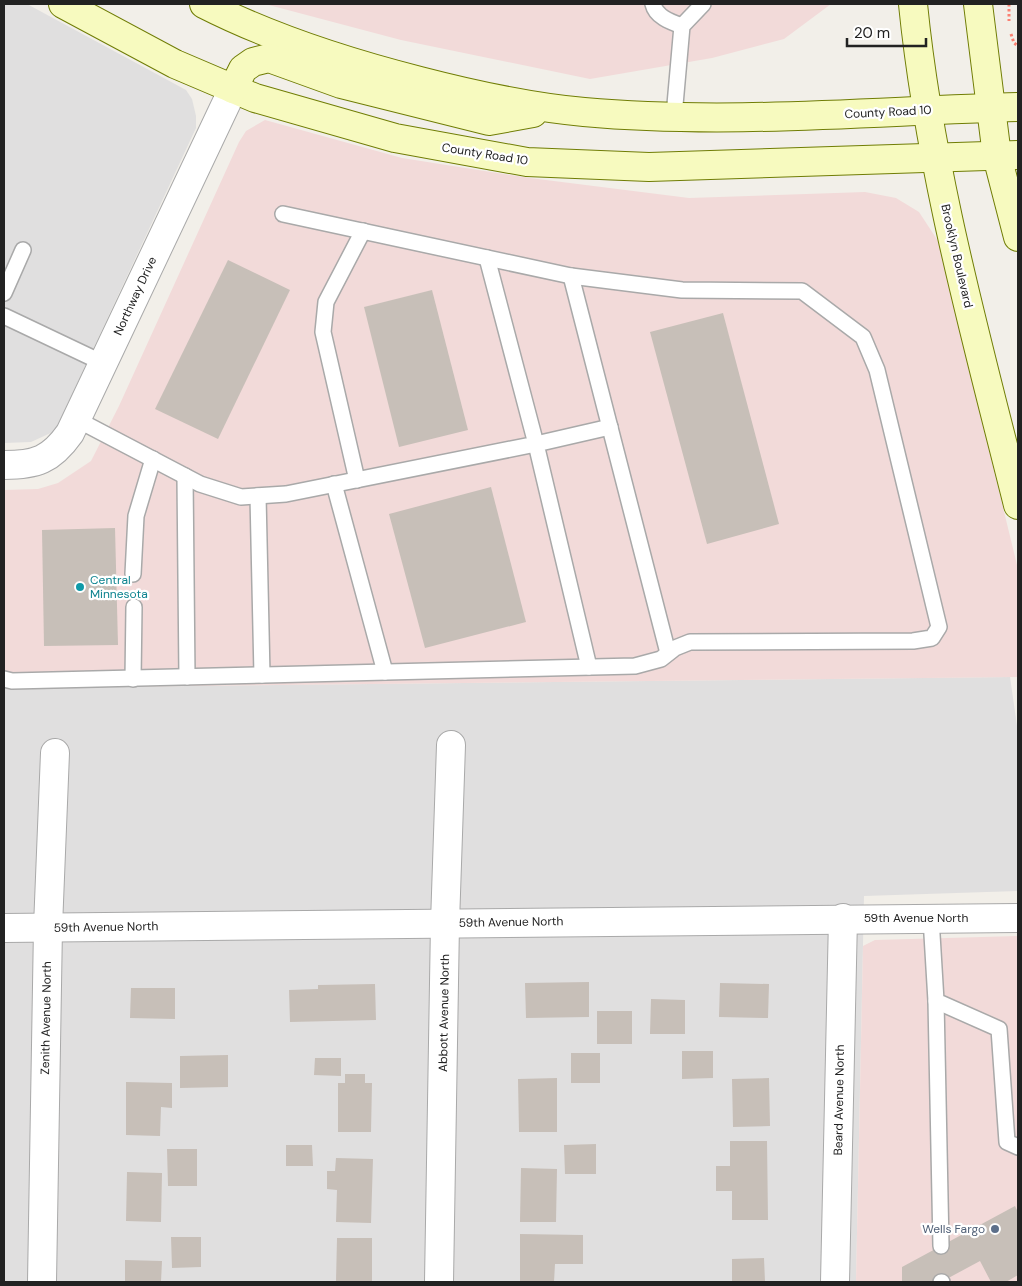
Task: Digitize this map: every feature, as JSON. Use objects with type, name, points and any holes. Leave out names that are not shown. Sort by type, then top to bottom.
[{"type":"main road","name":"County Road 10","points":[[63,4],[175,64],[255,98],[395,138],[528,162],[649,167],[1008,155]]},
{"type":"main road","name":"County Road 10","points":[[204,4],[289,43],[345,61],[478,96],[559,109],[674,116],[788,116],[1018,107]]},
{"type":"main road","name":"Brooklyn Boulevard","points":[[913,4],[926,110],[935,157],[1018,505]]},
{"type":"main road","points":[[978,4],[990,108],[1008,155],[1018,237]]},
{"type":"main road","points":[[233,89],[243,69],[253,62],[269,58],[341,84],[489,121],[559,109]]},
{"type":"street","name":"Northway Drive","points":[[4,465],[21,465],[42,460],[58,450],[76,419],[233,89]]},
{"type":"street","name":"Abbott Avenue North","points":[[439,1282],[445,922],[451,745]]},
{"type":"street","name":"Zenith Avenue North","points":[[42,1282],[48,927],[55,753]]},
{"type":"street","name":"59th Avenue North","points":[[4,928],[843,918],[1018,918]]},
{"type":"street","name":"Beard Avenue North","points":[[835,1282],[843,918]]},
{"type":"lane","points":[[653,4],[654,10],[669,21],[682,26]]},
{"type":"lane","points":[[674,116],[682,26],[703,4]]},
{"type":"lane","points":[[4,679],[12,681],[133,679],[635,666],[662,659],[668,653],[690,642],[913,641],[932,638],[939,627],[877,370],[863,337],[802,291],[682,290],[571,276],[283,214]]},
{"type":"lane","points":[[357,480],[323,332],[326,302],[363,231]]},
{"type":"lane","points":[[4,293],[23,250]]},
{"type":"lane","points":[[487,258],[536,444],[589,667]]},
{"type":"lane","points":[[571,276],[668,653]]},
{"type":"lane","points":[[4,316],[103,363]]},
{"type":"lane","points":[[76,419],[200,484],[241,497],[286,494],[536,444],[610,427]]},
{"type":"lane","points":[[133,574],[136,516],[153,460]]},
{"type":"lane","points":[[185,476],[187,677]]},
{"type":"lane","points":[[334,484],[386,672]]},
{"type":"lane","points":[[258,496],[262,675]]},
{"type":"lane","points":[[133,679],[134,607]]},
{"type":"lane","points":[[931,918],[936,1001],[941,1246]]},
{"type":"lane","points":[[936,1001],[999,1029],[1007,1142],[1018,1147]]},
{"type":"path","points":[[1009,4],[1010,31],[1014,43],[1018,46]]},
{"type":"shaded area","points":[[4,4],[27,4],[186,90],[192,99],[196,116],[196,128],[55,431],[31,442],[4,443]]},
{"type":"shaded area","points":[[265,4],[831,4],[784,39],[712,58],[590,79],[401,40]]},
{"type":"shaded area","points":[[265,120],[402,158],[530,178],[689,198],[865,192],[896,198],[919,212],[938,241],[1018,569],[1018,677],[4,688],[4,490],[38,489],[58,483],[91,461],[119,406],[239,142],[246,131]]},
{"type":"shaded area","points":[[1010,677],[1018,733],[1018,891],[864,896],[856,1282],[4,1282],[4,688]]},
{"type":"shaded area","points":[[1018,936],[1018,1282],[856,1282],[863,946],[875,940]]},
{"type":"building","points":[[228,260],[290,290],[218,439],[155,409]]},
{"type":"building","points":[[432,290],[468,430],[399,447],[364,307]]},
{"type":"building","points":[[723,313],[779,524],[707,544],[650,332]]},
{"type":"building","points":[[491,487],[526,622],[425,648],[389,514]]},
{"type":"building","name":"Central Minnesota","points":[[115,528],[118,645],[44,646],[42,530]]},
{"type":"building","points":[[589,982],[589,1017],[526,1018],[525,983]]},
{"type":"building","points":[[720,983],[769,984],[768,1018],[719,1017]]},
{"type":"building","points":[[375,984],[376,1020],[290,1022],[289,990],[318,989],[318,985]]},
{"type":"building","points":[[131,988],[175,988],[175,1019],[130,1018]]},
{"type":"building","points":[[651,999],[685,1000],[685,1034],[650,1034]]},
{"type":"building","points":[[597,1011],[632,1011],[632,1044],[597,1044]]},
{"type":"building","points":[[682,1051],[713,1051],[713,1078],[682,1079]]},
{"type":"building","points":[[571,1053],[600,1053],[600,1083],[571,1083]]},
{"type":"building","points":[[228,1055],[228,1087],[180,1088],[180,1056]]},
{"type":"building","points":[[315,1058],[341,1058],[341,1076],[314,1075]]},
{"type":"building","points":[[345,1074],[365,1074],[365,1083],[372,1083],[371,1132],[338,1132],[338,1083],[345,1083]]},
{"type":"building","points":[[557,1078],[557,1132],[519,1132],[518,1079]]},
{"type":"building","points":[[769,1078],[770,1126],[733,1127],[732,1079]]},
{"type":"building","points":[[126,1082],[172,1083],[172,1108],[161,1107],[160,1136],[126,1135]]},
{"type":"building","points":[[730,1141],[767,1141],[768,1220],[732,1220],[732,1191],[716,1191],[716,1166],[730,1166]]},
{"type":"building","points":[[596,1144],[596,1174],[565,1174],[564,1145]]},
{"type":"building","points":[[286,1145],[312,1145],[313,1166],[286,1166]]},
{"type":"building","points":[[167,1149],[197,1149],[197,1186],[168,1186]]},
{"type":"building","points":[[336,1158],[373,1159],[371,1223],[336,1222],[337,1190],[327,1189],[327,1171],[335,1171]]},
{"type":"building","points":[[521,1168],[557,1169],[556,1222],[520,1222]]},
{"type":"building","points":[[127,1172],[162,1173],[161,1222],[126,1221]]},
{"type":"building","name":"Wells Fargo","points":[[1015,1206],[1018,1212],[1018,1275],[1006,1282],[991,1282],[980,1261],[941,1282],[902,1282],[902,1267]]},
{"type":"building","points":[[520,1234],[583,1235],[583,1264],[555,1264],[554,1282],[520,1282]]},
{"type":"building","points":[[171,1237],[201,1237],[201,1267],[172,1268]]},
{"type":"building","points":[[337,1238],[372,1238],[372,1282],[336,1282]]},
{"type":"building","points":[[764,1258],[765,1282],[732,1282],[732,1259]]},
{"type":"building","points":[[125,1260],[162,1261],[161,1282],[125,1282]]},
{"type":"place","name":"Central Minnesota","points":[[80,587]]},
{"type":"place","name":"Wells Fargo","points":[[995,1229]]}]
